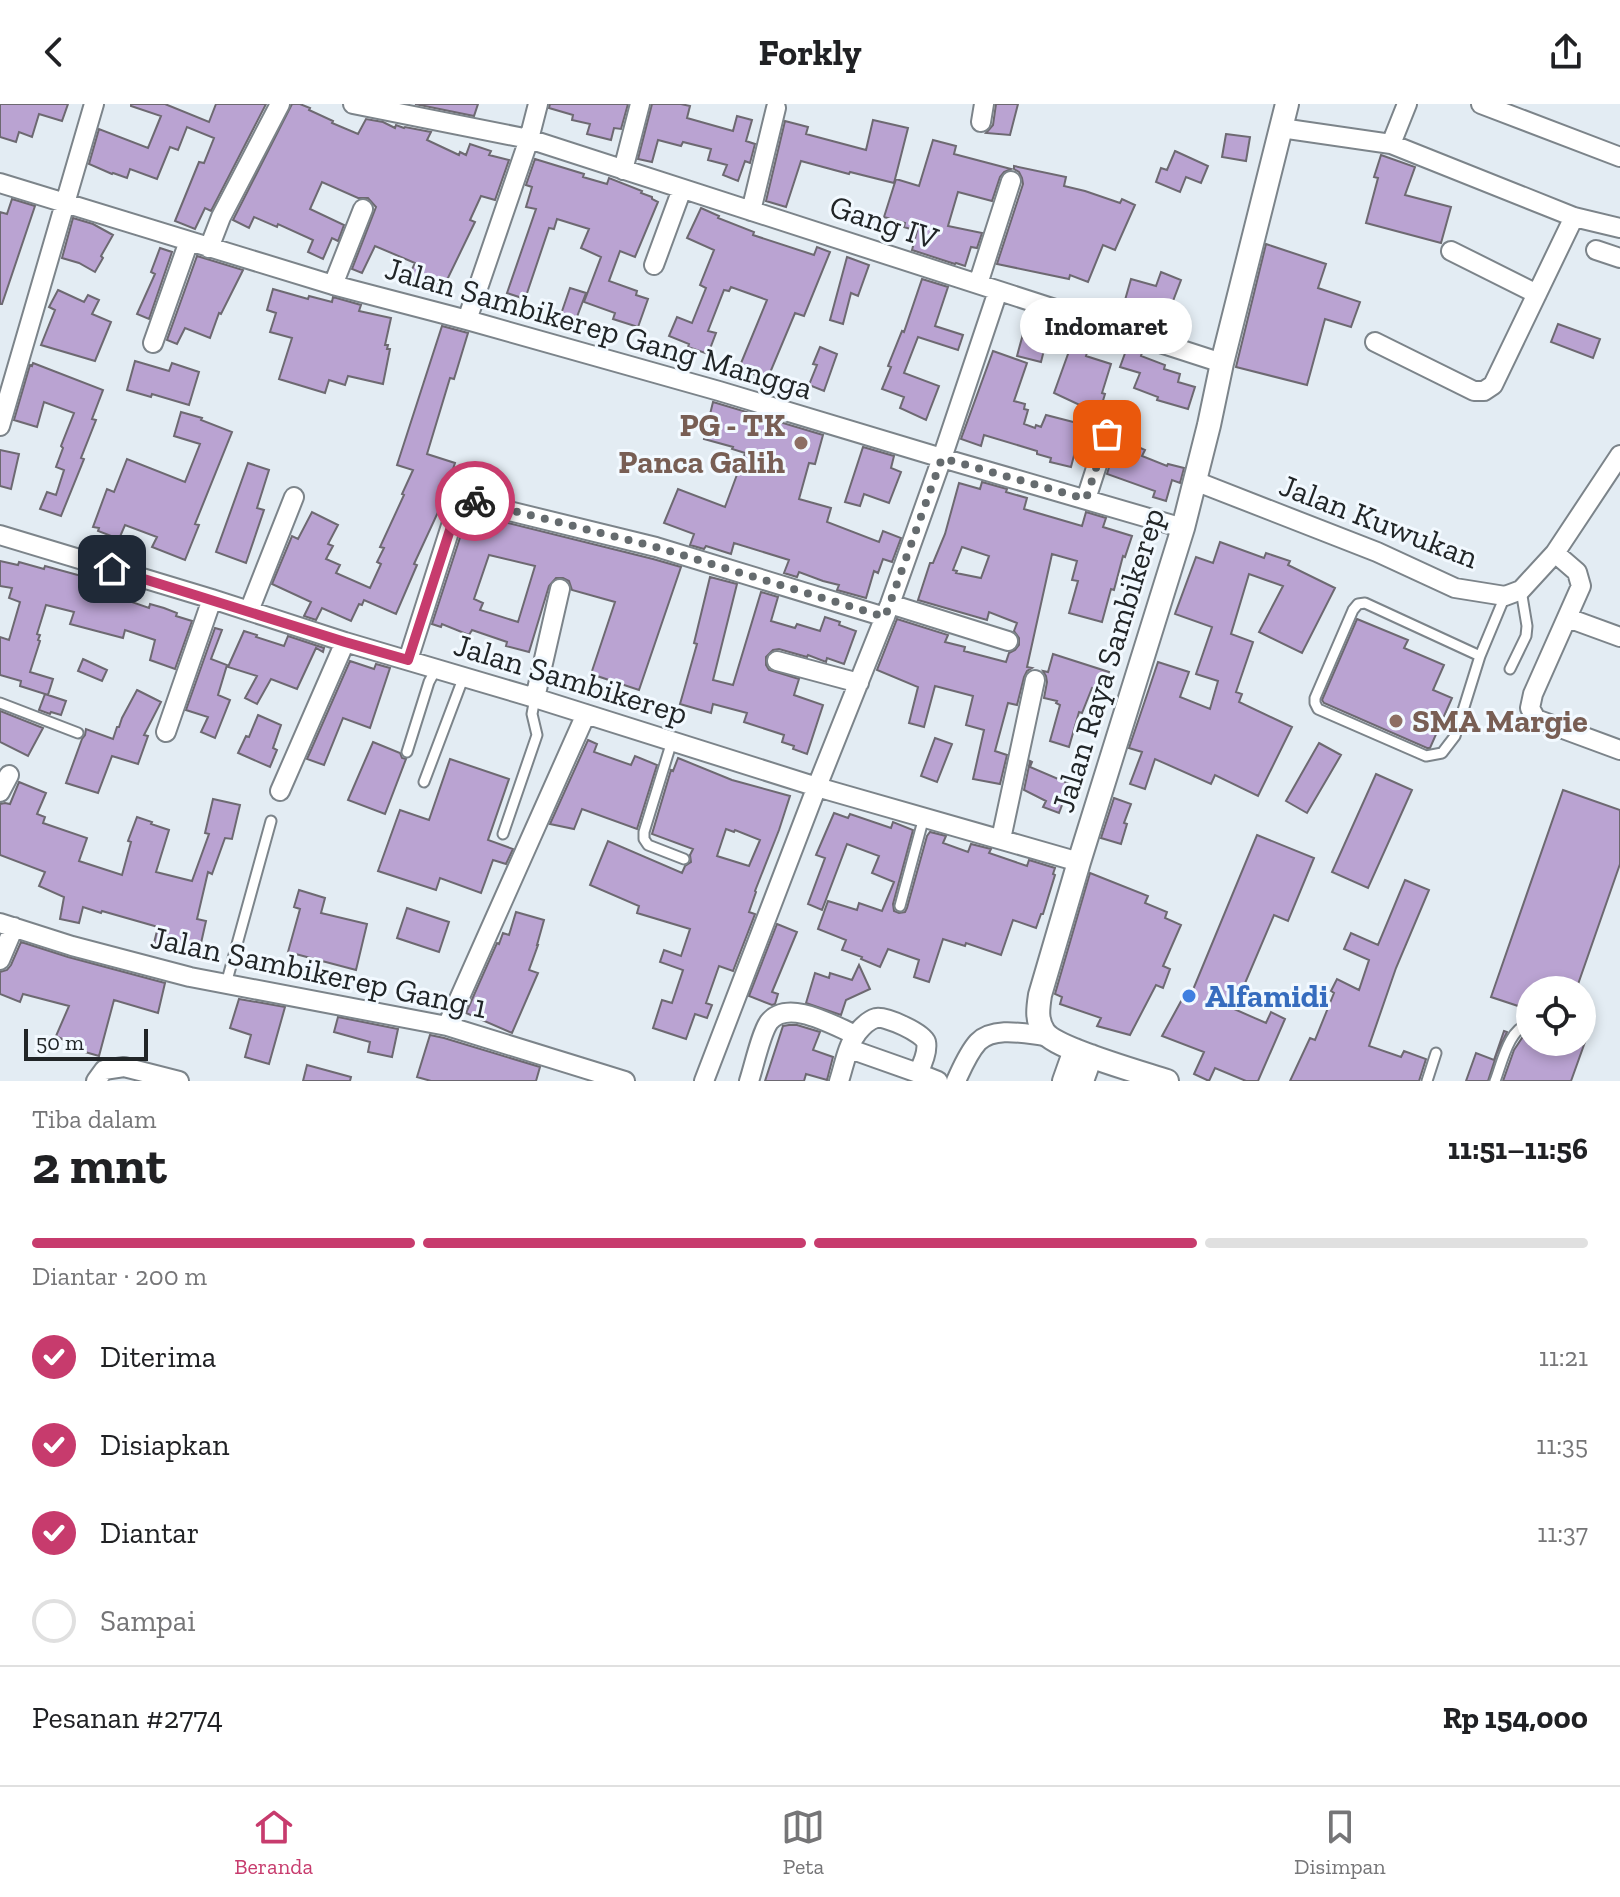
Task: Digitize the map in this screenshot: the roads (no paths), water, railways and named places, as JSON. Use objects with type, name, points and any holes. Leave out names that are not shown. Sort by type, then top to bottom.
[{"type":"street","points":[[0,426],[94,104]]},
{"type":"street","points":[[209,248],[221,217],[280,104]]},
{"type":"street","name":"Gang IV","points":[[353,104],[529,139],[1222,363]]},
{"type":"street","points":[[467,320],[538,104]]},
{"type":"street","points":[[623,170],[640,104]]},
{"type":"street","name":"Jalan Raya Sambikerep","points":[[1046,1036],[1038,1013],[1040,995],[1183,528],[1287,104]]},
{"type":"street","points":[[1391,144],[1407,104]]},
{"type":"street","points":[[1481,104],[1620,157]]},
{"type":"street","points":[[751,211],[776,108]]},
{"type":"street","points":[[1281,128],[1391,144],[1574,217],[1620,228]]},
{"type":"street","points":[[978,284],[1011,181]]},
{"type":"street","name":"Jalan Sambikerep Gang Mangga","points":[[0,183],[333,285],[719,391],[1183,528]]},
{"type":"street","points":[[654,265],[682,189]]},
{"type":"street","points":[[333,285],[363,209]]},
{"type":"street","points":[[1375,342],[1474,391],[1484,391],[1493,385],[1574,217]]},
{"type":"street","points":[[153,343],[189,241]]},
{"type":"street","points":[[1596,250],[1620,258]]},
{"type":"street","points":[[1451,251],[1537,294]]},
{"type":"street","points":[[704,1081],[888,611],[998,291]]},
{"type":"street","points":[[1086,499],[1107,434]]},
{"type":"street","points":[[1513,593],[1555,553],[1620,455]]},
{"type":"street","name":"Jalan Kuwukan","points":[[1195,481],[1377,552],[1455,588],[1513,593]]},
{"type":"street","points":[[249,611],[294,497]]},
{"type":"street","points":[[408,660],[456,510],[459,502],[464,500],[656,547],[1008,641]]},
{"type":"street","name":"Jalan Sambikerep","points":[[0,535],[817,787],[1079,862]]},
{"type":"street","points":[[1555,553],[1577,572],[1581,586],[1533,694],[1530,708],[1536,719],[1620,750]]},
{"type":"street","points":[[535,698],[560,589]]},
{"type":"street","points":[[166,732],[212,599]]},
{"type":"street","points":[[1568,618],[1620,637]]},
{"type":"street","points":[[280,791],[345,642]]},
{"type":"street","points":[[777,661],[859,683]]},
{"type":"street","points":[[1001,839],[1035,680]]},
{"type":"street","points":[[447,1026],[586,714]]},
{"type":"street","points":[[0,792],[9,775]]},
{"type":"street","points":[[0,960],[7,925]]},
{"type":"street","name":"Jalan Sambikerep Gang 1","points":[[7,925],[130,962],[226,984],[447,1026],[625,1081]]},
{"type":"street","points":[[749,1081],[768,1024],[786,1012],[801,1013],[853,1042],[938,1081]]},
{"type":"street","points":[[839,1081],[853,1042],[868,1022],[876,1018],[885,1018],[922,1036],[926,1048],[918,1073]]},
{"type":"street","points":[[956,1081],[973,1048],[984,1037],[1002,1033],[1046,1036],[1083,1053],[1167,1081]]},
{"type":"street","points":[[1064,1081],[1083,1053]]},
{"type":"street","points":[[1082,1081],[1083,1053]]},
{"type":"street","points":[[96,1081],[104,1070],[124,1067],[179,1081]]},
{"type":"lane","points":[[1480,656],[1365,603],[1358,604],[1340,639],[1315,703],[1318,709],[1426,756],[1442,753],[1455,736],[1480,656],[1513,593]]},
{"type":"lane","points":[[1510,669],[1526,636],[1527,626],[1513,593]]},
{"type":"lane","points":[[407,752],[436,669]]},
{"type":"lane","points":[[424,782],[464,676]]},
{"type":"lane","points":[[503,834],[537,735],[532,714],[535,698]]},
{"type":"lane","points":[[0,703],[78,733]]},
{"type":"lane","points":[[672,741],[644,839],[648,845],[684,859]]},
{"type":"lane","points":[[900,906],[924,817]]},
{"type":"lane","points":[[226,984],[271,821]]},
{"type":"lane","points":[[1495,1081],[1516,1031]]},
{"type":"lane","points":[[1427,1081],[1436,1053]]},
{"type":"place","name":"Indomaret","points":[[1107,434]]},
{"type":"place","name":"PG - TK Panca Galih","points":[[801,443]]},
{"type":"place","name":"SMA Margie","points":[[1396,721]]},
{"type":"place","name":"Alfamidi","points":[[1189,996]]}]
